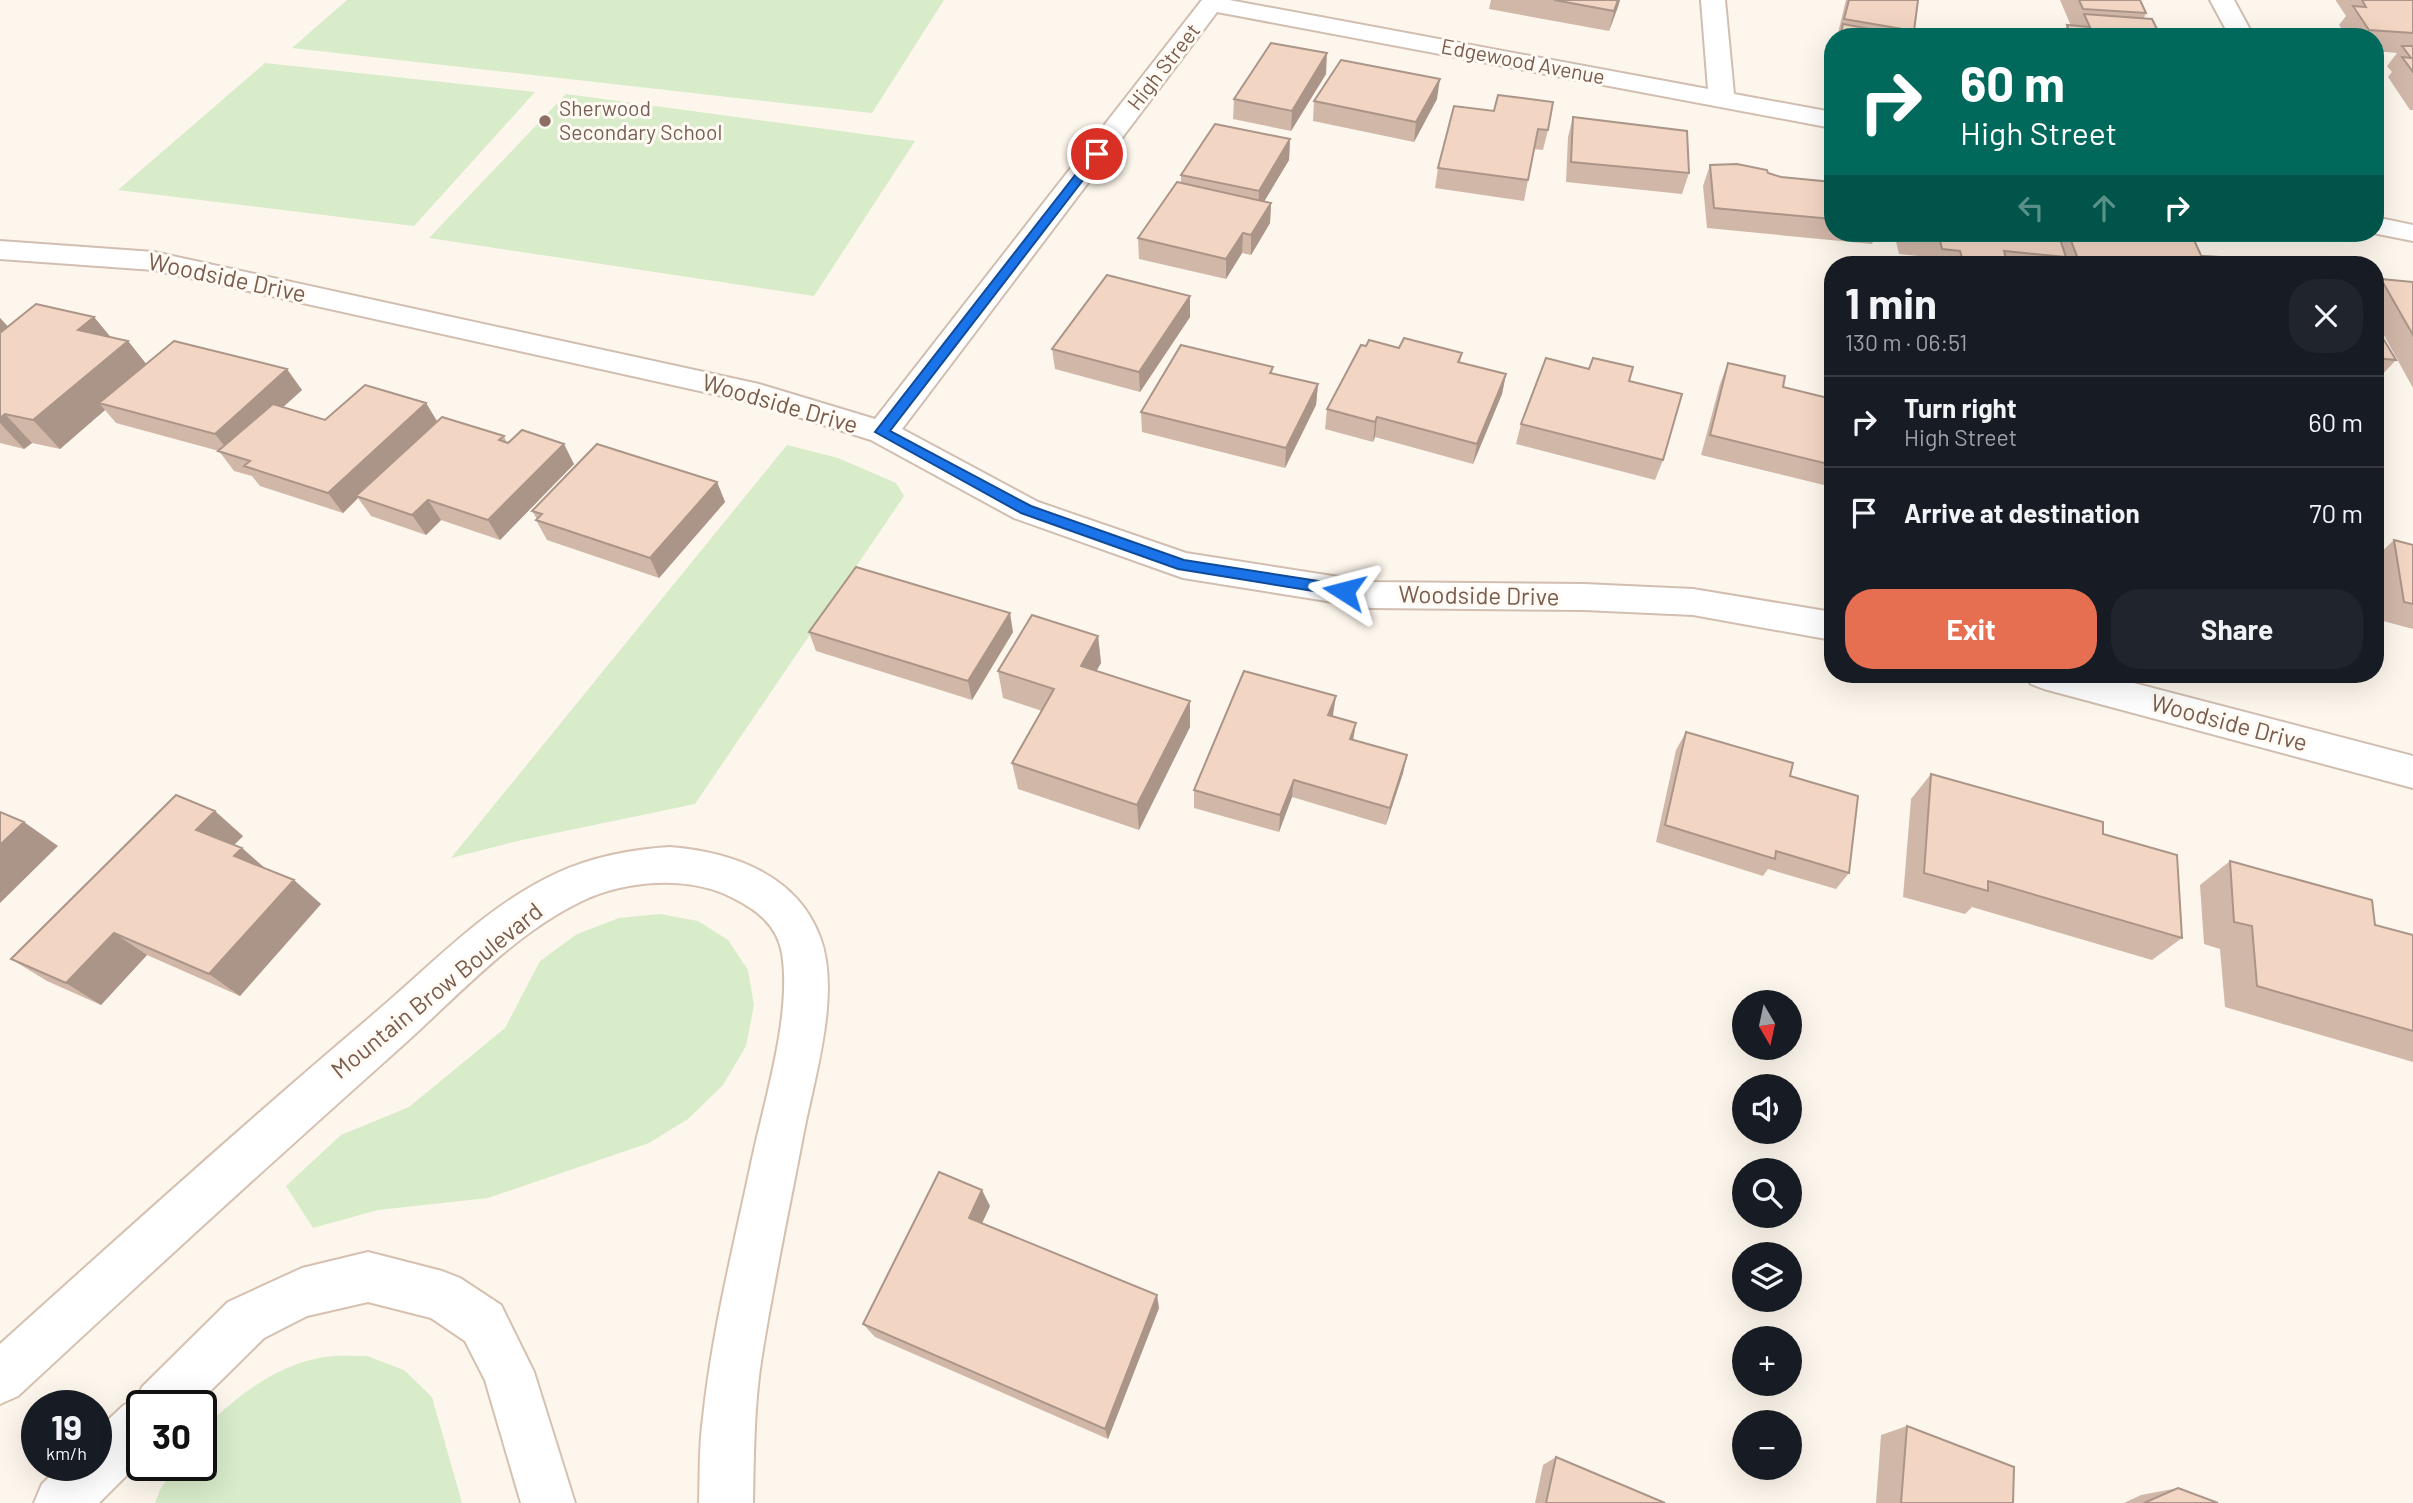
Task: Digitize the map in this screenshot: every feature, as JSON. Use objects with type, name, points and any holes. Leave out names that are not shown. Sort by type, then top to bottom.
[{"type":"street","points":[[1713,0],[1722,100]]},
{"type":"street","points":[[2222,0],[2237,28]]},
{"type":"street","name":"Edgewood Avenue","points":[[1214,2],[1824,119]]},
{"type":"street","name":"High Street","points":[[882,432],[1214,2]]},
{"type":"street","points":[[2384,227],[2413,233]]},
{"type":"street","name":"Woodside Drive","points":[[0,250],[154,261],[759,394],[882,432],[1026,510],[1183,565],[1371,595],[1584,597],[1693,602],[1824,625]]},
{"type":"street","name":"Woodside Drive","points":[[2079,683],[2413,772]]},
{"type":"street","name":"Mountain Brow Boulevard","points":[[0,1378],[267,1133],[521,916],[571,886],[637,866],[673,864],[694,867],[716,871],[755,887],[786,911],[802,940],[806,976],[803,1023],[736,1357],[728,1422],[726,1503]]},
{"type":"street","points":[[175,1390],[246,1320],[302,1293],[368,1277],[442,1296],[483,1323],[508,1372],[548,1503]]},
{"type":"street","points":[[61,1503],[126,1439]]},
{"type":"green space","points":[[347,0],[944,0],[872,113],[292,48]]},
{"type":"green space","points":[[265,63],[535,92],[414,226],[118,190]]},
{"type":"green space","points":[[566,94],[915,141],[814,296],[429,238]]},
{"type":"green space","points":[[787,445],[838,458],[896,483],[904,496],[695,804],[522,840],[451,858]]},
{"type":"green space","points":[[660,914],[698,921],[728,940],[748,970],[754,1005],[746,1046],[723,1085],[688,1119],[649,1143],[488,1198],[378,1210],[313,1228],[286,1186],[341,1135],[409,1107],[505,1028],[540,961],[577,934],[619,918]]},
{"type":"green space","points":[[329,1356],[367,1356],[404,1370],[432,1397],[462,1503],[155,1503],[166,1481],[217,1481],[217,1416],[228,1406],[257,1384],[289,1367]]},
{"type":"building","points":[[1554,0],[1618,0],[1614,11]]},
{"type":"building","points":[[1849,0],[1918,0],[1914,28],[1896,28],[1844,19]]},
{"type":"building","points":[[2079,0],[2140,0],[2146,13],[2083,9]]},
{"type":"building","points":[[2362,0],[2413,0],[2413,33],[2368,28],[2353,6],[2366,7]]},
{"type":"building","points":[[2084,14],[2152,19],[2156,28],[2068,28],[2067,25],[2090,27]]},
{"type":"building","points":[[1843,24],[1865,28],[1842,28]]},
{"type":"building","points":[[1271,43],[1327,53],[1292,111],[1234,99]]},
{"type":"building","points":[[2402,46],[2413,46],[2413,72],[2402,57],[2411,58]]},
{"type":"building","points":[[1341,60],[1440,79],[1416,122],[1314,101]]},
{"type":"building","points":[[1498,95],[1553,102],[1548,130],[1538,129],[1528,180],[1438,168],[1454,106],[1494,111]]},
{"type":"building","points":[[1573,117],[1687,131],[1689,173],[1571,162]]},
{"type":"building","points":[[1215,124],[1290,139],[1259,191],[1181,175]]},
{"type":"building","points":[[1737,164],[1767,170],[1768,173],[1781,177],[1824,181],[1824,218],[1714,208],[1710,165]]},
{"type":"building","points":[[1177,182],[1271,203],[1251,235],[1243,233],[1226,259],[1138,238]]},
{"type":"building","points":[[1940,242],[2061,242],[2066,256],[2004,251],[2005,256],[1961,256],[1960,251],[1942,249]]},
{"type":"building","points":[[2071,242],[2195,242],[2201,256],[2077,256]]},
{"type":"building","points":[[1107,275],[1190,296],[1139,372],[1052,349]]},
{"type":"building","points":[[2384,279],[2413,282],[2413,335],[2384,284]]},
{"type":"building","points":[[36,304],[94,317],[78,330],[128,341],[33,420],[5,414],[0,418],[0,333]]},
{"type":"building","points":[[1404,338],[1462,353],[1458,362],[1506,374],[1477,444],[1377,417],[1375,422],[1327,409],[1361,345],[1366,346],[1369,340],[1399,348]]},
{"type":"building","points":[[2384,340],[2396,360],[2384,359]]},
{"type":"building","points":[[174,341],[287,369],[215,434],[99,403]]},
{"type":"building","points":[[1181,345],[1273,367],[1270,373],[1318,384],[1286,448],[1141,412]]},
{"type":"building","points":[[1546,358],[1589,369],[1593,358],[1633,367],[1629,381],[1682,394],[1663,460],[1521,424]]},
{"type":"building","points":[[1728,363],[1785,376],[1783,387],[1824,397],[1824,463],[1710,435]]},
{"type":"building","points":[[365,385],[426,403],[328,493],[244,466],[250,461],[218,451],[273,404],[325,420]]},
{"type":"building","points":[[442,417],[504,436],[499,440],[508,443],[522,430],[564,444],[488,520],[428,500],[412,515],[356,496]]},
{"type":"building","points":[[597,444],[717,482],[650,558],[536,520],[542,514],[532,511]]},
{"type":"building","points":[[2394,540],[2413,545],[2413,604],[2404,602]]},
{"type":"building","points":[[856,567],[1010,613],[968,681],[809,632]]},
{"type":"building","points":[[1032,615],[1098,636],[1081,666],[1190,701],[1137,805],[1012,763],[1054,689],[998,671]]},
{"type":"building","points":[[1244,671],[1336,696],[1328,715],[1356,723],[1350,739],[1407,755],[1390,808],[1294,780],[1280,815],[1194,790]]},
{"type":"building","points":[[1686,732],[1793,763],[1790,776],[1858,796],[1849,873],[1776,851],[1775,859],[1665,825]]},
{"type":"building","points":[[1931,774],[2103,822],[2103,834],[2177,855],[2182,938],[1988,881],[1988,891],[1924,873]]},
{"type":"building","points":[[176,795],[215,811],[196,830],[242,848],[234,856],[294,880],[209,974],[114,933],[66,983],[11,959]]},
{"type":"building","points":[[0,812],[24,822],[0,845]]},
{"type":"building","points":[[2230,861],[2372,900],[2375,925],[2413,935],[2413,1031],[2257,986],[2252,926],[2234,922]]},
{"type":"building","points":[[939,1172],[982,1190],[969,1218],[1157,1295],[1105,1429],[863,1324]]},
{"type":"building","points":[[1907,1426],[2014,1467],[2013,1503],[1901,1503]]},
{"type":"building","points":[[1556,1457],[1665,1503],[1546,1503]]},
{"type":"building","points":[[2178,1488],[2218,1503],[2144,1503]]},
{"type":"place","name":"Sherwood Secondary School","points":[[545,121]]},
{"type":"route","points":[[1097,154],[882,432],[1026,510],[1183,565],[1344,591]]}]
